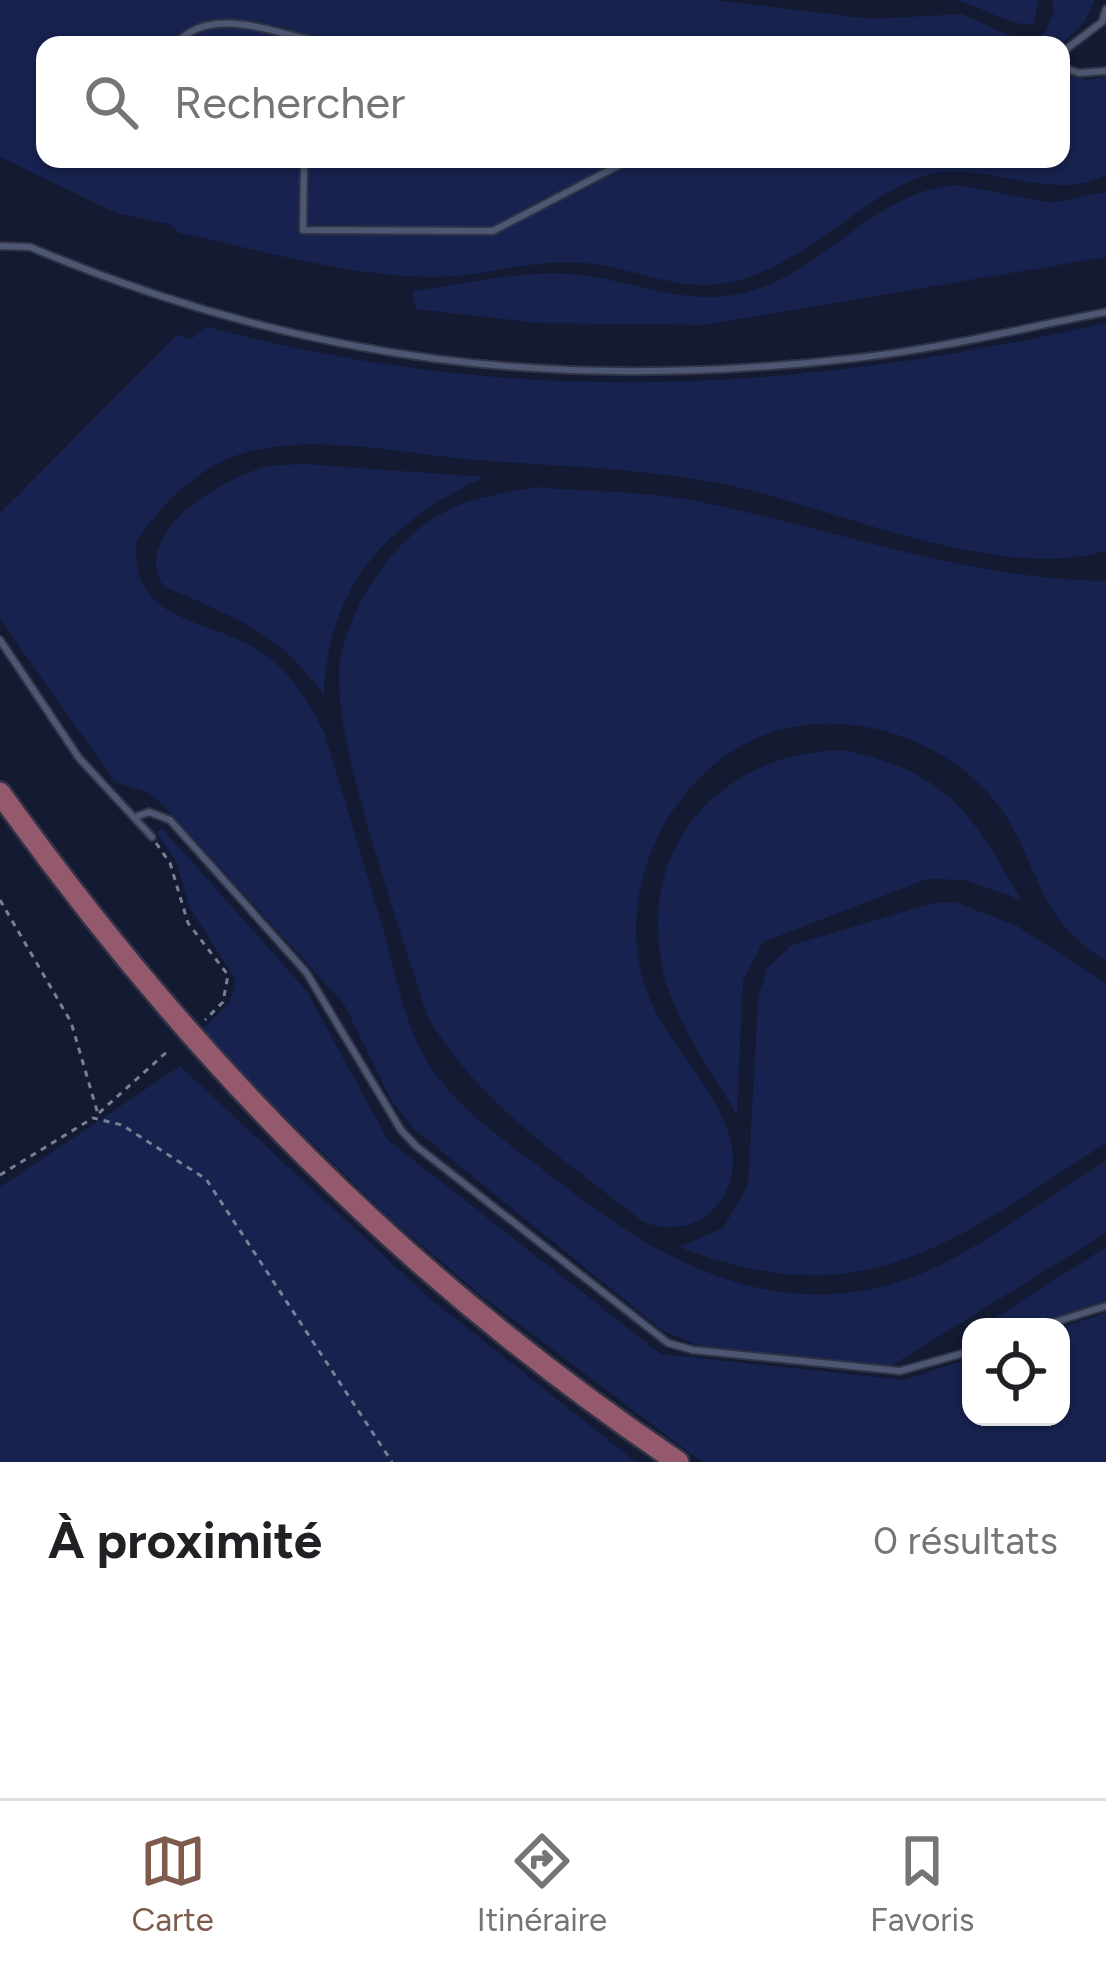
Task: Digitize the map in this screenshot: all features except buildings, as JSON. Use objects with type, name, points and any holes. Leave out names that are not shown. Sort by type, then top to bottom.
[{"type":"main road","points":[[0,793],[131,967],[302,1157],[471,1310],[678,1462]]},
{"type":"lane","points":[[1070,46],[1102,22],[1106,9]]},
{"type":"lane","points":[[185,36],[218,22],[289,36]]},
{"type":"lane","points":[[1070,70],[1106,71]]},
{"type":"lane","points":[[304,168],[302,230],[344,234],[493,231],[614,168]]},
{"type":"lane","points":[[0,246],[30,248],[257,326],[511,371],[682,373],[858,358],[1106,312]]},
{"type":"lane","points":[[0,640],[79,758],[109,796],[138,816],[152,837]]},
{"type":"lane","points":[[138,816],[149,812],[170,820],[306,972],[401,1130],[416,1146],[668,1343],[900,1371],[962,1354]]},
{"type":"lane","points":[[1068,1318],[1106,1306]]},
{"type":"path","points":[[152,837],[170,863],[188,923],[228,976],[223,1002],[199,1025]]},
{"type":"path","points":[[0,900],[71,1022],[96,1116]]},
{"type":"path","points":[[0,1175],[96,1116],[170,1049]]},
{"type":"path","points":[[96,1116],[122,1125],[206,1179],[392,1462]]},
{"type":"shaded area","points":[[0,0],[714,0],[871,19],[962,14],[1008,35],[1024,36],[36,36],[36,168],[1070,168],[1070,76],[1087,80],[1106,76],[1106,175],[1065,185],[936,173],[888,192],[785,261],[756,274],[708,285],[565,262],[430,277],[336,267],[179,233],[169,224],[116,213],[0,157]]},
{"type":"shaded area","points":[[953,0],[1038,0],[1034,23],[1024,24]]},
{"type":"shaded area","points":[[1052,0],[1095,0],[1070,37],[1041,36],[1054,13]]},
{"type":"shaded area","points":[[959,185],[1052,203],[1106,192],[1106,257],[703,325],[539,323],[416,309],[412,291],[568,274],[685,295],[732,295],[783,278],[905,199]]},
{"type":"shaded area","points":[[1106,323],[1106,551],[1063,558],[971,551],[709,481],[328,445],[269,448],[225,460],[182,489],[137,540],[138,568],[146,589],[159,604],[267,656],[306,699],[323,730],[407,1016],[426,1060],[472,1114],[608,1218],[695,1267],[741,1283],[788,1293],[836,1294],[885,1286],[936,1267],[1106,1161],[1106,1233],[891,1366],[702,1347],[663,1331],[413,1128],[391,1100],[344,1004],[164,806],[149,793],[115,782],[0,619],[0,513],[177,335],[191,339],[207,327],[321,353],[434,371],[545,380],[767,377],[992,347]]},
{"type":"shaded area","points":[[303,464],[484,477],[419,515],[370,562],[337,621],[324,695],[271,640],[163,586],[156,566],[159,546],[169,528],[205,495],[266,467]]},
{"type":"shaded area","points":[[536,487],[681,498],[952,563],[1106,581],[1106,961],[1058,918],[995,801],[941,755],[909,739],[839,724],[770,733],[733,751],[701,776],[674,808],[654,844],[641,884],[636,925],[640,965],[661,1021],[723,1120],[733,1159],[731,1178],[714,1209],[682,1226],[643,1222],[525,1128],[448,1048],[427,1016],[371,837],[346,737],[340,662],[354,618],[378,574],[410,537],[448,510]]},
{"type":"shaded area","points":[[842,750],[907,770],[952,800],[987,842],[1021,900],[965,880],[927,879],[763,942],[743,980],[737,1115],[686,1029],[664,975],[658,930],[662,888],[674,850],[695,817],[723,790],[758,769],[798,755]]},
{"type":"shaded area","points":[[162,828],[306,990],[388,1140],[661,1354],[904,1380],[962,1361],[962,1426],[1070,1426],[1070,1325],[1106,1313],[1106,1462],[704,1462],[695,1457],[483,1297],[394,1222],[199,1033],[230,1002],[236,980],[189,907],[177,862],[156,833]]},
{"type":"shaded area","points":[[955,902],[1017,926],[1106,983],[1106,1143],[953,1238],[905,1259],[856,1272],[803,1275],[745,1267],[679,1247],[723,1228],[748,1186],[758,998],[767,968],[792,945],[933,903]]},
{"type":"shaded area","points":[[180,1066],[427,1296],[636,1462],[0,1462],[0,1187]]},
{"type":"shaded area","points":[[1106,1247],[1106,1306],[1062,1318],[995,1318]]}]
